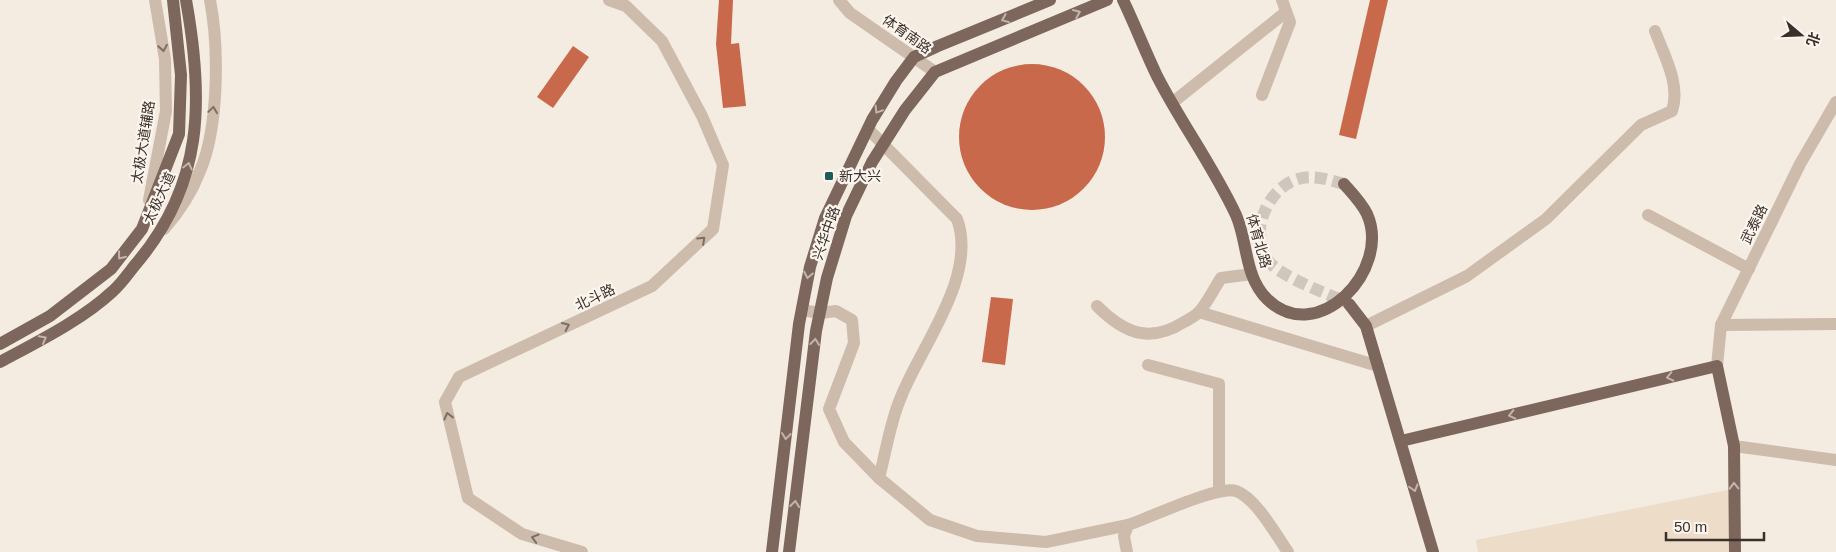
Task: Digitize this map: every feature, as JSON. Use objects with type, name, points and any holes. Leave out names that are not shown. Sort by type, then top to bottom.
[{"type":"main road","name":"太极大道","points":[[0,344],[50,316],[110,269],[142,229],[179,134],[180,75],[173,0]]},
{"type":"main road","name":"太极大道","points":[[0,362],[57,331],[112,292],[161,233],[176,203],[189,168],[195,122],[195,53],[186,0]]},
{"type":"main road","points":[[772,552],[802,310],[810,267],[825,218],[868,130],[896,80],[914,58],[1050,0]]},
{"type":"main road","name":"兴华中路","points":[[789,552],[820,313],[827,278],[846,216],[872,162],[905,110],[935,72],[1106,0]]},
{"type":"main road","name":"体育北路","points":[[1123,0],[1158,77],[1236,216],[1252,274],[1259,290],[1268,300],[1290,312],[1316,314],[1330,308],[1358,283],[1367,267],[1371,249],[1371,230],[1367,215],[1357,198],[1344,184]]},
{"type":"main road","points":[[1349,304],[1366,326],[1433,552]]},
{"type":"main road","points":[[1401,441],[1718,366],[1734,446],[1734,552]]},
{"type":"street","name":"太极大道辅路","points":[[142,229],[158,163],[166,111],[165,59],[155,0]]},
{"type":"street","points":[[161,233],[179,212],[201,170],[209,137],[215,92],[214,18],[210,0]]},
{"type":"street","name":"北斗路","points":[[582,552],[522,534],[468,498],[445,402],[459,377],[652,286],[713,229],[723,165],[702,116],[662,41],[626,6],[609,0]]},
{"type":"street","name":"体育南路","points":[[839,0],[850,13],[935,72]]},
{"type":"street","points":[[1172,102],[1284,6],[1290,22],[1262,94]]},
{"type":"street","points":[[1366,326],[1467,276],[1546,219],[1641,125],[1672,111],[1676,101],[1674,84],[1655,31]]},
{"type":"street","name":"武泰路","points":[[1718,366],[1722,325],[1800,164],[1836,102]]},
{"type":"street","points":[[868,130],[957,220],[963,234],[950,301],[900,397],[879,478]]},
{"type":"street","points":[[1648,215],[1749,269]]},
{"type":"street","points":[[1097,306],[1115,324],[1134,332],[1155,334],[1172,330],[1199,312],[1221,278],[1252,274]]},
{"type":"street","points":[[802,310],[820,313],[836,311],[852,320],[854,343],[829,410],[844,442],[879,478],[930,520],[977,536],[1046,542],[1128,526],[1219,491],[1237,492],[1256,507],[1288,552]]},
{"type":"street","points":[[1199,312],[1378,366]]},
{"type":"street","points":[[1722,325],[1836,324]]},
{"type":"street","points":[[1148,364],[1219,384],[1219,491]]},
{"type":"street","points":[[1734,446],[1836,460]]},
{"type":"street","points":[[1127,552],[1124,536],[1128,526]]},
{"type":"shaded area","points":[[1733,489],[1730,552],[1478,552],[1476,540]]},
{"type":"building","points":[[719,0],[733,0],[731,44],[739,43],[746,106],[723,108],[716,44]]},
{"type":"building","points":[[1370,0],[1388,0],[1356,139],[1339,135]]},
{"type":"building","points":[[573,46],[589,57],[553,108],[537,97]]},
{"type":"building","points":[[1032,64],[1046,65],[1060,70],[1073,76],[1084,85],[1093,96],[1099,109],[1104,123],[1104,151],[1099,165],[1093,178],[1084,189],[1073,198],[1060,204],[1046,209],[1032,210],[1018,209],[1004,204],[991,198],[980,189],[971,178],[965,165],[960,151],[959,137],[960,123],[965,109],[971,96],[980,85],[991,76],[1004,70],[1018,65]]},
{"type":"building","points":[[991,297],[1013,299],[1005,365],[982,362]]},
{"type":"tunnel","points":[[1344,184],[1307,177],[1295,180],[1284,186],[1275,194],[1268,205],[1260,229],[1260,241],[1263,253],[1277,269],[1296,280],[1348,303]]},
{"type":"place","name":"新大兴","points":[[829,176]]}]
